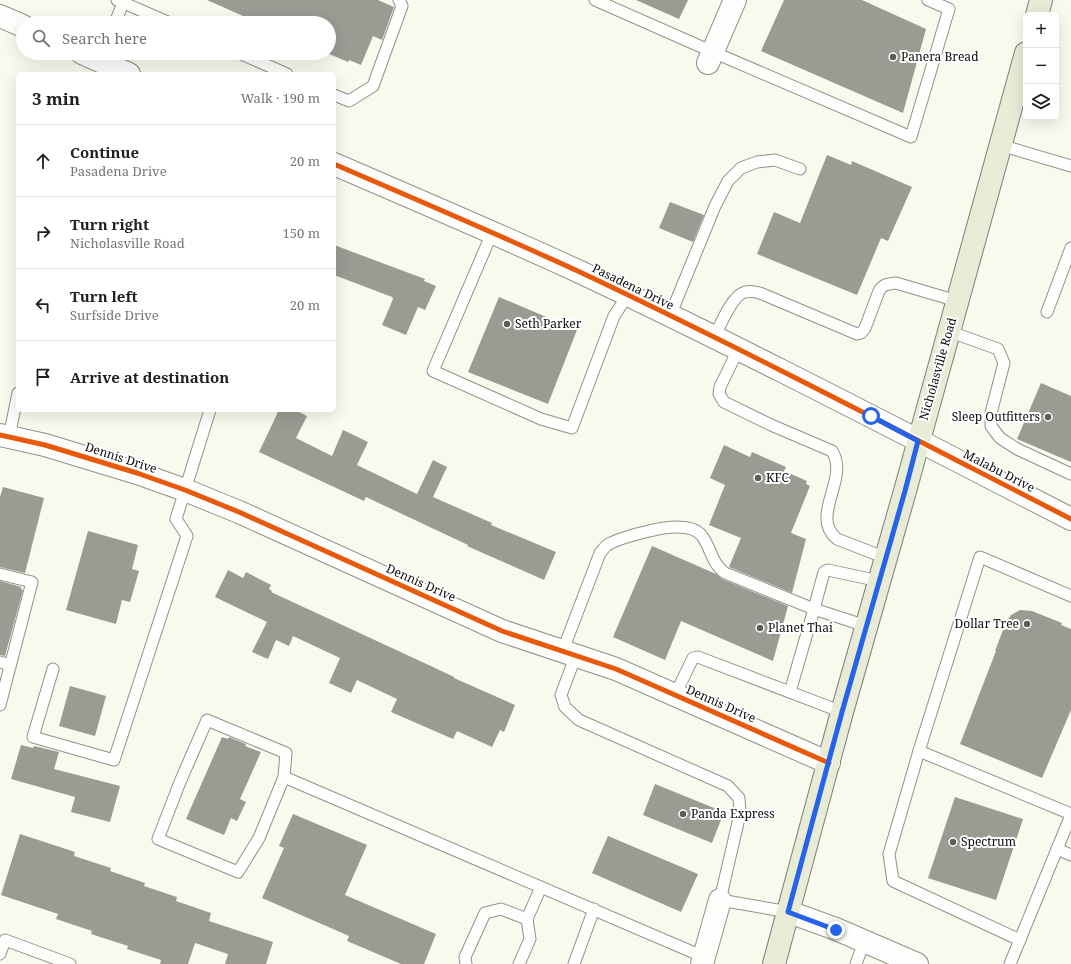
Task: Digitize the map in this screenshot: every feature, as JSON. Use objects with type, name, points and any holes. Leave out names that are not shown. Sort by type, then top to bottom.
[{"type":"main road","points":[[1037,12],[1041,0]]},
{"type":"main road","name":"Nicholasville Road","points":[[774,964],[842,712],[1023,64]]},
{"type":"street","points":[[711,58],[735,0]]},
{"type":"street","points":[[0,16],[16,23]]},
{"type":"street","points":[[102,63],[124,72]]},
{"type":"street","name":"Pasadena Drive","points":[[336,165],[492,233],[628,295],[918,441]]},
{"type":"street","name":"Dennis Drive","points":[[4,436],[52,447],[137,473],[185,490],[239,512],[502,631],[616,669],[829,763]]},
{"type":"street","name":"Malabu Drive","points":[[918,441],[1070,515]]},
{"type":"street","points":[[703,960],[720,900]]},
{"type":"street","points":[[788,912],[917,964]]},
{"type":"lane","points":[[336,96],[349,101],[373,86],[402,6],[399,0]]},
{"type":"lane","points":[[595,0],[711,58],[911,137],[949,9],[928,0]]},
{"type":"lane","points":[[117,16],[120,1],[154,16]]},
{"type":"lane","points":[[255,60],[282,72]]},
{"type":"lane","points":[[1000,145],[1071,166]]},
{"type":"lane","points":[[670,316],[715,206],[728,181],[741,168],[757,162],[775,160],[800,169]]},
{"type":"lane","points":[[492,233],[433,371],[541,419],[572,428],[614,316],[628,295]]},
{"type":"lane","points":[[1047,312],[1071,248]]},
{"type":"lane","points":[[714,338],[734,300],[745,292],[760,293],[857,334],[861,333],[865,328],[879,291],[882,286],[887,284],[896,283],[957,301]]},
{"type":"lane","points":[[948,331],[998,349],[1004,363],[991,413],[991,426],[1000,438],[1017,450],[1071,474]]},
{"type":"lane","points":[[738,350],[720,387],[719,394],[724,402],[771,425],[832,451],[836,456],[837,471],[826,517],[831,534],[837,539],[886,558]]},
{"type":"lane","points":[[4,436],[16,399]]},
{"type":"lane","points":[[53,669],[33,737],[114,760],[187,536],[176,519],[209,412]]},
{"type":"lane","points":[[788,912],[720,900],[740,814],[739,798],[728,786],[579,720],[565,707],[561,695],[570,653],[600,554],[606,546],[630,536],[675,527],[689,528],[702,536],[719,569],[725,573],[814,609],[866,626]]},
{"type":"lane","points":[[1020,940],[892,881],[889,854],[919,751],[980,557],[1071,596]]},
{"type":"lane","points":[[790,692],[824,572],[828,570],[879,581]]},
{"type":"lane","points":[[0,574],[32,582],[5,663],[0,705]]},
{"type":"lane","points":[[675,695],[693,658],[698,657],[842,712]]},
{"type":"lane","points":[[207,720],[286,753],[284,777],[259,838],[238,872],[158,839],[180,782],[207,720]]},
{"type":"lane","points":[[919,751],[1071,814],[1010,964]]},
{"type":"lane","points":[[284,777],[594,909],[703,960]]},
{"type":"lane","points":[[1057,849],[1071,855]]},
{"type":"lane","points":[[519,964],[530,939],[527,919],[541,887]]},
{"type":"lane","points":[[466,964],[465,956],[485,913],[501,909],[527,919]]},
{"type":"lane","points":[[574,964],[594,909]]},
{"type":"lane","points":[[0,954],[5,940],[70,964]]},
{"type":"lane","points":[[856,964],[864,942]]},
{"type":"building","points":[[207,0],[378,0],[394,7],[382,40],[373,36],[361,65],[336,57],[336,16],[243,16]]},
{"type":"building","points":[[636,0],[688,0],[679,19]]},
{"type":"building","points":[[784,0],[862,0],[926,29],[903,113],[761,51]]},
{"type":"building","points":[[827,155],[851,165],[852,161],[912,187],[888,241],[881,238],[857,295],[757,254],[774,212],[800,223]]},
{"type":"building","points":[[670,202],[704,215],[693,242],[659,228]]},
{"type":"building","points":[[336,246],[425,279],[424,281],[436,286],[425,310],[418,307],[406,335],[382,325],[393,299],[392,297],[336,276]]},
{"type":"building","points":[[499,297],[577,330],[548,404],[468,372]]},
{"type":"building","name":"Sleep Outfitters","points":[[1041,383],[1071,396],[1071,462],[1017,439]]},
{"type":"building","points":[[278,412],[299,412],[307,416],[296,438],[332,456],[343,430],[368,442],[357,465],[417,494],[433,460],[447,467],[433,497],[492,523],[491,525],[556,552],[544,580],[467,546],[468,545],[366,497],[364,501],[259,452]]},
{"type":"building","points":[[724,445],[750,457],[752,452],[786,467],[784,471],[807,481],[806,484],[810,486],[791,533],[806,539],[792,593],[729,567],[741,538],[709,525],[725,485],[710,478]]},
{"type":"building","points":[[3,487],[44,498],[25,573],[0,567],[0,497]]},
{"type":"building","points":[[88,531],[138,545],[132,569],[139,571],[130,602],[122,600],[116,624],[66,610]]},
{"type":"building","points":[[652,546],[716,574],[722,579],[788,606],[773,661],[681,621],[665,660],[613,637]]},
{"type":"building","points":[[228,570],[243,578],[246,572],[271,585],[269,589],[272,591],[271,592],[515,705],[504,732],[500,730],[492,747],[457,731],[453,739],[391,712],[397,699],[357,680],[351,693],[329,683],[340,658],[293,636],[289,646],[276,640],[268,659],[252,652],[267,622],[215,597]]},
{"type":"building","points":[[0,581],[21,587],[23,590],[5,656],[0,655]]},
{"type":"building","points":[[1020,610],[1032,611],[1062,623],[1061,625],[1071,629],[1071,710],[1042,778],[960,744],[1006,622],[1011,615]]},
{"type":"building","points":[[70,686],[106,696],[95,736],[59,726]]},
{"type":"building","points":[[222,737],[228,739],[229,737],[246,744],[245,746],[261,752],[240,799],[246,802],[237,821],[231,818],[224,835],[186,819]]},
{"type":"building","points":[[21,745],[33,748],[34,746],[59,752],[54,769],[120,786],[110,822],[71,812],[75,797],[11,779]]},
{"type":"building","name":"Panda Express","points":[[655,784],[724,812],[712,843],[643,815]]},
{"type":"building","points":[[955,797],[1023,819],[996,900],[928,878]]},
{"type":"building","points":[[293,814],[367,845],[345,895],[436,934],[424,964],[401,964],[347,941],[349,936],[262,898],[284,848],[279,846]]},
{"type":"building","points":[[20,834],[75,852],[74,856],[111,868],[110,871],[145,883],[144,886],[177,897],[176,901],[211,913],[209,921],[273,942],[266,964],[225,964],[228,954],[195,943],[188,964],[160,964],[161,960],[127,949],[128,946],[91,934],[92,931],[56,919],[58,914],[1,895]]},
{"type":"building","points":[[608,836],[698,874],[681,912],[592,873]]},
{"type":"cycle path","points":[[336,165],[582,273],[828,394],[1071,519]]},
{"type":"cycle path","points":[[0,435],[45,445],[137,473],[185,490],[239,512],[502,631],[616,669],[829,763]]},
{"type":"place","name":"Panera Bread","points":[[893,57]]},
{"type":"place","name":"Seth Parker","points":[[507,324]]},
{"type":"place","name":"Sleep Outfitters","points":[[1048,417]]},
{"type":"place","name":"KFC","points":[[758,478]]},
{"type":"place","name":"Dollar Tree","points":[[1027,624]]},
{"type":"place","name":"Planet Thai","points":[[760,628]]},
{"type":"place","name":"Panda Express","points":[[683,814]]},
{"type":"place","name":"Spectrum","points":[[953,842]]},
{"type":"route","points":[[836,930],[788,912],[918,441],[871,416]]}]
